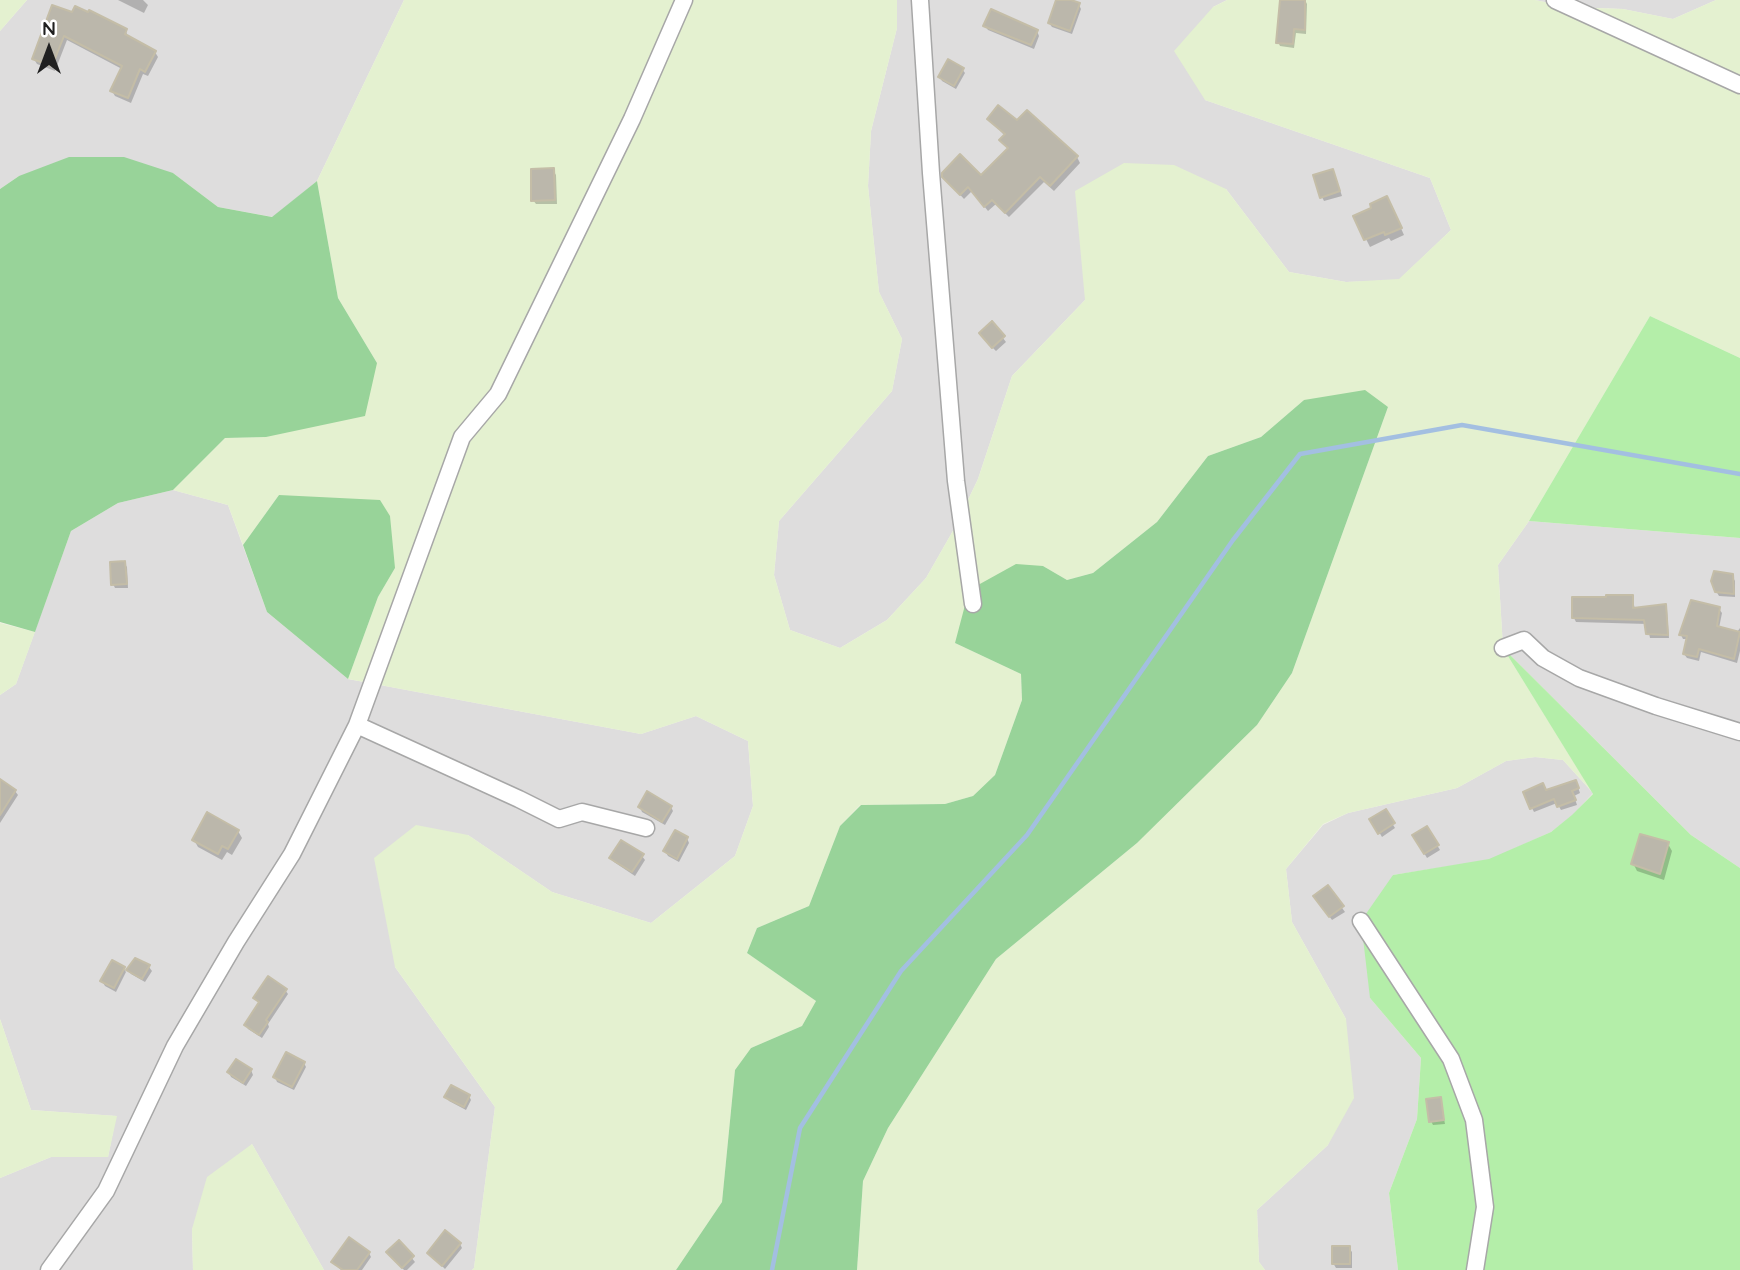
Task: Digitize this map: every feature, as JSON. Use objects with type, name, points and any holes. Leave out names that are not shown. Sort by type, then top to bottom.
[{"type":"street","points":[[49,1270],[106,1191],[175,1046],[292,854],[357,725],[462,437],[498,394],[626,132],[684,0]]},
{"type":"street","points":[[920,0],[956,481],[974,604]]},
{"type":"street","points":[[1555,0],[1740,85]]},
{"type":"street","points":[[1503,648],[1524,639],[1543,658],[1579,678],[1740,732]]},
{"type":"street","points":[[357,725],[559,819],[582,812],[646,828]]},
{"type":"street","points":[[1362,920],[1451,1059],[1474,1120],[1485,1207],[1475,1270]]},
{"type":"shaded area","points":[[27,0],[404,0],[317,181],[273,217],[218,207],[173,173],[19,176],[0,189],[0,31]]},
{"type":"shaded area","points":[[897,0],[1227,0],[1213,7],[1205,100],[1430,178],[1451,230],[1399,280],[1346,282],[1289,272],[1226,189],[1085,300],[1012,376],[978,479],[926,578],[887,620],[840,648],[790,630],[774,575],[779,521],[892,391],[902,339],[879,292],[868,186],[871,131],[897,28]]},
{"type":"shaded area","points":[[1535,0],[1716,0],[1673,19],[1623,9],[1568,7]]},
{"type":"shaded area","points":[[173,490],[228,505],[267,612],[348,679],[641,734],[696,716],[748,741],[753,806],[735,856],[651,923],[552,892],[468,835],[395,967],[495,1107],[472,1270],[324,1270],[252,1144],[192,1229],[193,1270],[0,1270],[0,1178],[51,1157],[108,1157],[116,1116],[31,1110],[0,1019],[0,695],[16,684],[71,531],[118,503]]},
{"type":"shaded area","points":[[1529,521],[1740,538],[1740,868],[1691,835],[1503,648],[1498,565]]},
{"type":"shaded area","points":[[1535,757],[1563,760],[1593,793],[1572,816],[1551,832],[1489,860],[1393,875],[1370,998],[1421,1058],[1417,1119],[1389,1193],[1398,1270],[1265,1270],[1259,1262],[1257,1210],[1328,1145],[1346,1019],[1292,922],[1286,869],[1323,825],[1348,813],[1457,788],[1506,761]]},
{"type":"green space","points":[[0,0],[27,0],[0,31]]},
{"type":"green space","points":[[404,0],[897,0],[897,28],[871,131],[868,186],[879,292],[902,339],[892,391],[779,521],[774,575],[790,630],[840,648],[887,620],[926,578],[978,479],[1012,376],[1085,300],[1075,191],[1124,163],[1174,165],[1226,189],[1289,272],[1346,282],[1399,279],[1451,230],[1430,178],[1205,100],[1174,51],[1213,7],[1227,0],[1535,0],[1568,7],[1623,9],[1673,19],[1716,0],[1740,0],[1740,358],[1650,316],[1529,521],[1498,565],[1503,648],[1593,793],[1563,760],[1535,757],[1506,761],[1457,788],[1348,813],[1323,824],[1286,869],[1292,922],[1346,1019],[1354,1098],[1328,1145],[1257,1210],[1259,1262],[1265,1270],[857,1270],[863,1181],[888,1128],[996,959],[1137,843],[1257,725],[1292,673],[1388,407],[1304,400],[1261,437],[1208,456],[1157,522],[1093,573],[1067,580],[1043,566],[955,643],[1021,674],[1022,700],[995,775],[973,796],[945,804],[860,805],[840,826],[809,906],[757,928],[747,953],[816,1001],[802,1026],[751,1048],[735,1070],[722,1202],[676,1270],[472,1270],[495,1107],[395,967],[374,858],[416,825],[468,835],[552,892],[651,923],[735,856],[753,806],[748,741],[696,716],[641,734],[348,679],[378,597],[395,568],[279,495],[243,545],[228,505],[173,490],[225,438],[266,437],[377,363],[338,298],[317,181]]},
{"type":"green space","points":[[69,157],[124,157],[173,173],[218,207],[272,217],[317,181],[338,298],[377,363],[365,416],[266,437],[225,438],[173,490],[118,503],[71,531],[35,632],[0,622],[0,189],[19,176]]},
{"type":"green space","points":[[1650,316],[1740,358],[1740,538],[1529,521]]},
{"type":"green space","points":[[1365,390],[1388,407],[1292,673],[1257,725],[1137,843],[996,959],[888,1128],[863,1181],[857,1270],[676,1270],[722,1202],[735,1070],[751,1048],[802,1026],[816,1001],[747,953],[757,928],[809,906],[840,826],[861,805],[945,804],[973,796],[995,775],[1022,700],[1021,674],[955,643],[969,590],[1016,564],[1043,566],[1067,580],[1093,573],[1157,522],[1208,456],[1261,437],[1304,400]]},
{"type":"green space","points":[[279,495],[380,500],[390,516],[395,568],[378,597],[348,679],[267,612],[243,545]]},
{"type":"green space","points":[[0,623],[35,632],[16,684],[0,695]]},
{"type":"green space","points":[[1503,648],[1691,835],[1740,868],[1740,1270],[1398,1270],[1389,1193],[1417,1119],[1421,1058],[1370,998],[1361,921],[1393,875],[1489,859],[1551,832],[1593,794]]},
{"type":"green space","points":[[0,1019],[31,1110],[117,1116],[108,1157],[51,1157],[0,1178]]},
{"type":"green space","points":[[252,1144],[324,1270],[193,1270],[192,1229],[207,1177]]},
{"type":"building","points":[[1056,0],[1080,3],[1070,31],[1048,23]]},
{"type":"building","points":[[1280,0],[1305,0],[1305,30],[1294,29],[1293,44],[1276,43]]},
{"type":"building","points":[[52,5],[72,12],[75,6],[88,12],[89,10],[127,29],[125,34],[156,51],[145,72],[140,69],[128,98],[110,91],[122,66],[64,36],[52,66],[32,59]]},
{"type":"building","points":[[991,9],[1038,30],[1031,45],[983,26]]},
{"type":"building","points":[[948,59],[964,68],[954,86],[938,77]]},
{"type":"building","points":[[998,105],[1017,120],[1027,110],[1078,156],[1050,186],[1040,177],[1005,213],[992,200],[984,207],[968,187],[960,195],[942,177],[942,173],[960,154],[981,175],[1008,148],[999,140],[1005,134],[987,119]]},
{"type":"building","points":[[554,168],[555,200],[531,201],[531,169]]},
{"type":"building","points":[[1333,169],[1340,191],[1320,198],[1313,175]]},
{"type":"building","points":[[1387,196],[1402,228],[1364,240],[1353,216],[1371,208],[1370,204]]},
{"type":"building","points":[[992,321],[1005,336],[992,348],[979,333]]},
{"type":"building","points":[[125,561],[127,584],[111,585],[110,562]]},
{"type":"building","points":[[1714,571],[1733,574],[1734,594],[1715,592],[1711,581]]},
{"type":"building","points":[[1633,595],[1633,608],[1666,604],[1668,635],[1646,634],[1644,620],[1572,618],[1572,597]]},
{"type":"building","points":[[1691,600],[1720,607],[1717,626],[1740,632],[1734,659],[1699,649],[1697,657],[1683,654],[1687,636],[1679,635]]},
{"type":"building","points":[[0,779],[16,790],[0,815]]},
{"type":"building","points":[[1576,780],[1579,788],[1572,791],[1576,800],[1557,807],[1554,799],[1530,809],[1523,792],[1543,783],[1546,790]]},
{"type":"building","points":[[647,791],[672,806],[662,822],[638,807]]},
{"type":"building","points":[[1386,809],[1395,823],[1378,834],[1369,819]]},
{"type":"building","points":[[207,812],[239,830],[228,849],[222,846],[218,854],[192,840]]},
{"type":"building","points":[[1427,826],[1439,845],[1424,854],[1412,835]]},
{"type":"building","points":[[675,830],[688,837],[677,859],[663,851]]},
{"type":"building","points":[[1640,834],[1669,842],[1660,874],[1631,864]]},
{"type":"building","points":[[621,840],[644,854],[632,872],[609,858]]},
{"type":"building","points":[[1328,885],[1344,906],[1329,917],[1313,896]]},
{"type":"building","points":[[135,958],[150,965],[142,979],[126,970]]},
{"type":"building","points":[[112,960],[125,967],[114,988],[100,981]]},
{"type":"building","points":[[268,976],[287,989],[259,1035],[244,1025],[259,1002],[253,998]]},
{"type":"building","points":[[286,1052],[305,1062],[292,1087],[273,1077]]},
{"type":"building","points":[[236,1059],[252,1069],[243,1083],[227,1072]]},
{"type":"building","points":[[451,1085],[470,1095],[464,1107],[444,1097]]},
{"type":"building","points":[[1441,1097],[1444,1120],[1429,1122],[1426,1099]]},
{"type":"building","points":[[445,1230],[461,1243],[442,1266],[427,1253]]},
{"type":"building","points":[[349,1237],[370,1252],[357,1270],[343,1270],[331,1262]]},
{"type":"building","points":[[399,1240],[414,1256],[402,1268],[386,1252]]},
{"type":"building","points":[[1332,1246],[1350,1246],[1350,1264],[1332,1264]]},
{"type":"waterway","points":[[772,1270],[800,1128],[901,971],[1027,835],[1233,540],[1300,454],[1462,425],[1740,474]]}]
